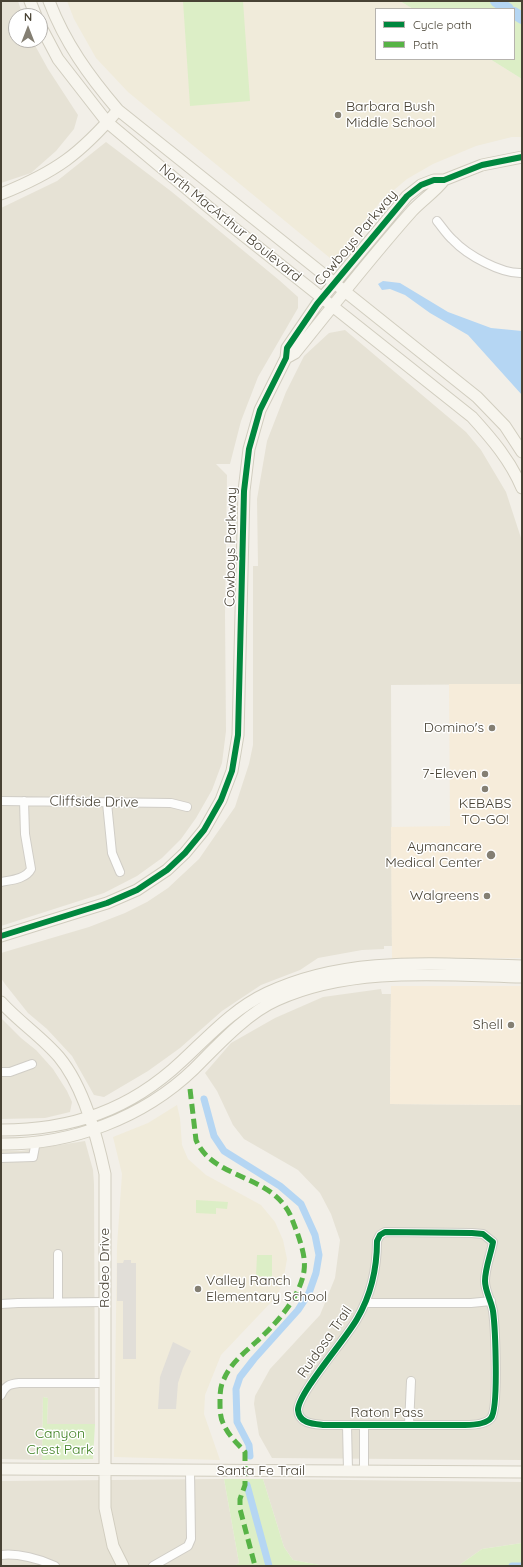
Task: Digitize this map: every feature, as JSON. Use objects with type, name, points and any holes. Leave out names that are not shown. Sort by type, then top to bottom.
[{"type":"street","name":"North MacArthur Boulevard","points":[[49,1],[71,47],[90,77],[118,110],[343,292],[477,397],[505,426],[522,452]]},
{"type":"street","name":"North MacArthur Boulevard","points":[[48,40],[58,59],[107,122],[224,220],[472,417],[497,444],[511,465],[522,488]]},
{"type":"street","points":[[1,194],[27,184],[61,165],[76,153],[118,110]]},
{"type":"street","name":"Cowboys Parkway","points":[[1,936],[107,904],[137,890],[167,870],[185,853],[204,830],[221,800],[232,771],[238,735],[244,490],[249,449],[260,410],[286,358],[287,348],[333,284],[407,196],[421,185],[434,180],[444,180],[482,165],[522,157]]},
{"type":"street","name":"Cowboys Parkway","points":[[286,358],[295,353],[332,305],[412,210],[435,191],[444,180]]},
{"type":"street","points":[[437,221],[453,240],[477,258],[502,270],[522,273]]},
{"type":"street","name":"Cliffside Drive","points":[[1,801],[170,803],[187,807]]},
{"type":"street","points":[[1,882],[18,878],[29,873],[31,869],[25,834],[24,801]]},
{"type":"street","points":[[107,803],[112,853],[120,872]]},
{"type":"street","points":[[1,1130],[43,1128],[89,1118],[124,1104],[166,1076],[231,1016],[281,993],[350,979],[382,975],[401,970],[522,966]]},
{"type":"street","points":[[401,970],[522,977]]},
{"type":"street","points":[[1,1144],[36,1141],[93,1129],[119,1120],[136,1111],[173,1087],[237,1028],[281,993]]},
{"type":"street","name":"Rodeo Drive","points":[[1,1002],[61,1059],[81,1094],[93,1129],[105,1174],[104,1469],[106,1516],[113,1546],[123,1566]]},
{"type":"street","points":[[1,1072],[10,1072],[32,1064]]},
{"type":"street","points":[[1,1158],[33,1157],[36,1141]]},
{"type":"street","name":"Ruidosa Trail","points":[[300,1400],[307,1387],[342,1343],[366,1303],[372,1288],[377,1241],[380,1235],[388,1232],[483,1234],[493,1242],[485,1279],[486,1290],[491,1301]]},
{"type":"street","points":[[58,1254],[58,1302]]},
{"type":"street","points":[[366,1303],[471,1303],[491,1301]]},
{"type":"street","name":"Raton Pass","points":[[300,1400],[298,1411],[300,1418],[306,1422],[324,1425],[472,1425],[486,1421],[492,1417],[496,1403],[494,1321],[491,1301]]},
{"type":"street","points":[[1,1304],[105,1302]]},
{"type":"street","points":[[409,1425],[411,1380]]},
{"type":"street","points":[[1,1395],[5,1387],[11,1384],[104,1383]]},
{"type":"street","points":[[347,1425],[348,1471]]},
{"type":"street","points":[[364,1425],[364,1471]]},
{"type":"street","name":"Santa Fe Trail","points":[[1,1469],[522,1472]]},
{"type":"street","points":[[153,1566],[188,1546],[191,1539],[190,1470]]},
{"type":"street","points":[[1,1555],[10,1554],[43,1561],[54,1566]]},
{"type":"shaded area","points":[[1,1],[18,1],[20,8],[8,8],[8,48],[36,48],[48,69],[78,115],[74,129],[56,151],[31,173],[1,183]]},
{"type":"shaded area","name":"Barbara Bush Middle School","points":[[67,1],[400,1],[411,8],[375,8],[375,60],[492,60],[522,79],[522,137],[512,137],[476,146],[433,164],[407,179],[381,201],[337,256],[330,258],[128,92],[96,58],[74,19]]},
{"type":"shaded area","points":[[106,142],[172,192],[279,280],[298,297],[298,308],[258,377],[241,421],[230,464],[216,464],[227,475],[225,615],[226,731],[222,763],[212,790],[196,818],[181,839],[162,858],[137,876],[104,893],[1,926],[1,208],[57,181]]},
{"type":"shaded area","points":[[345,330],[466,432],[481,450],[506,492],[522,541],[522,684],[391,685],[392,946],[384,946],[384,949],[362,950],[318,958],[300,970],[261,985],[222,1011],[180,1048],[148,1071],[104,1097],[94,1095],[72,1056],[47,1029],[28,1013],[1,978],[1,953],[89,927],[125,913],[147,902],[168,888],[199,859],[235,807],[249,764],[253,745],[253,566],[258,566],[257,499],[267,441],[286,392],[304,356],[329,333]]},
{"type":"shaded area","points":[[449,684],[522,684],[522,958],[392,959],[391,827],[450,826]]},
{"type":"shaded area","points":[[391,986],[522,986],[522,1105],[390,1104]]},
{"type":"shaded area","points":[[381,989],[382,994],[391,994],[390,1104],[522,1105],[521,1460],[272,1458],[259,1435],[254,1404],[255,1396],[270,1369],[320,1315],[335,1278],[340,1240],[331,1214],[320,1193],[298,1170],[244,1139],[233,1125],[217,1091],[205,1073],[231,1043],[275,1018],[323,997]]},
{"type":"shaded area","points":[[1,1018],[21,1038],[36,1050],[53,1069],[72,1102],[70,1112],[45,1118],[1,1119]]},
{"type":"shaded area","name":"Valley Ranch Elementary School","points":[[177,1105],[180,1118],[182,1145],[188,1159],[206,1175],[261,1205],[275,1222],[283,1240],[287,1259],[283,1282],[277,1296],[221,1355],[205,1395],[204,1414],[220,1460],[114,1457],[117,1246],[122,1174],[113,1137],[148,1123]]},
{"type":"shaded area","points":[[85,1141],[93,1170],[94,1184],[95,1424],[47,1424],[48,1398],[43,1397],[42,1460],[1,1459],[1,1151],[21,1151]]},
{"type":"shaded area","points":[[124,1260],[131,1260],[131,1263],[136,1263],[136,1359],[123,1359],[123,1301],[117,1301],[117,1263],[123,1263]]},
{"type":"shaded area","points":[[173,1342],[191,1351],[178,1383],[176,1409],[158,1409],[160,1377]]},
{"type":"shaded area","points":[[224,1479],[239,1563],[234,1566],[1,1566],[1,1481]]},
{"type":"shaded area","points":[[263,1479],[522,1482],[522,1543],[482,1549],[458,1566],[325,1566],[293,1560],[284,1547]]},
{"type":"green space","points":[[183,1],[243,1],[250,101],[190,106]]},
{"type":"green space","points":[[400,1],[522,1],[522,79],[492,60],[515,60],[515,8],[411,8]]},
{"type":"green space","points":[[196,1200],[228,1202],[227,1209],[216,1208],[216,1214],[196,1213]]},
{"type":"green space","points":[[257,1255],[272,1255],[272,1277],[256,1276]]},
{"type":"green space","name":"Canyon Crest Park","points":[[43,1397],[48,1398],[47,1424],[95,1424],[93,1459],[42,1460]]},
{"type":"green space","points":[[224,1479],[263,1479],[284,1547],[293,1560],[325,1566],[234,1566],[239,1563]]},
{"type":"green space","points":[[522,1543],[522,1566],[458,1566],[482,1549]]},
{"type":"water","points":[[383,281],[400,283],[448,312],[491,328],[522,331],[522,395],[468,335],[430,313],[405,295],[390,289],[382,290],[378,284]]},
{"type":"waterway","points":[[496,1],[506,8]]},
{"type":"waterway","points":[[515,14],[522,18]]},
{"type":"waterway","points":[[204,1099],[214,1136],[224,1151],[280,1186],[301,1204],[315,1235],[319,1255],[316,1273],[309,1293],[298,1310],[240,1377],[236,1389],[237,1422],[249,1445],[250,1456]]},
{"type":"waterway","points":[[247,1485],[269,1566]]},
{"type":"waterway","points":[[512,1566],[522,1566]]},
{"type":"marked path","points":[[190,1089],[196,1140],[203,1152],[213,1161],[263,1187],[275,1195],[290,1215],[299,1237],[304,1256],[302,1281],[292,1301],[271,1328],[234,1364],[227,1374],[220,1390],[220,1410],[222,1421],[230,1435],[245,1452],[245,1485],[240,1499],[240,1509],[255,1566]]},
{"type":"cycle path","points":[[1,936],[107,903],[137,890],[167,870],[185,853],[204,830],[221,800],[232,771],[238,735],[244,491],[249,449],[260,410],[286,358],[287,348],[317,304],[407,196],[421,185],[434,180],[444,180],[482,165],[522,157]]},
{"type":"cycle path","points":[[385,1232],[483,1234],[493,1242],[485,1281],[493,1311],[496,1384],[493,1411],[491,1418],[486,1422],[468,1425],[324,1425],[304,1421],[299,1415],[298,1410],[300,1402],[306,1391],[362,1310],[372,1282],[376,1262],[377,1241],[380,1235],[385,1232]]},
{"type":"place","name":"Barbara Bush Middle School","points":[[338,115]]},
{"type":"place","name":"Domino's","points":[[492,728]]},
{"type":"place","name":"7-Eleven","points":[[485,774]]},
{"type":"place","name":"KEBABS TO-GO!","points":[[485,789]]},
{"type":"place","name":"Aymancare Medical Center","points":[[491,855]]},
{"type":"place","name":"Walgreens","points":[[487,896]]},
{"type":"place","name":"Shell","points":[[511,1025]]},
{"type":"place","name":"Valley Ranch Elementary School","points":[[198,1289]]}]
